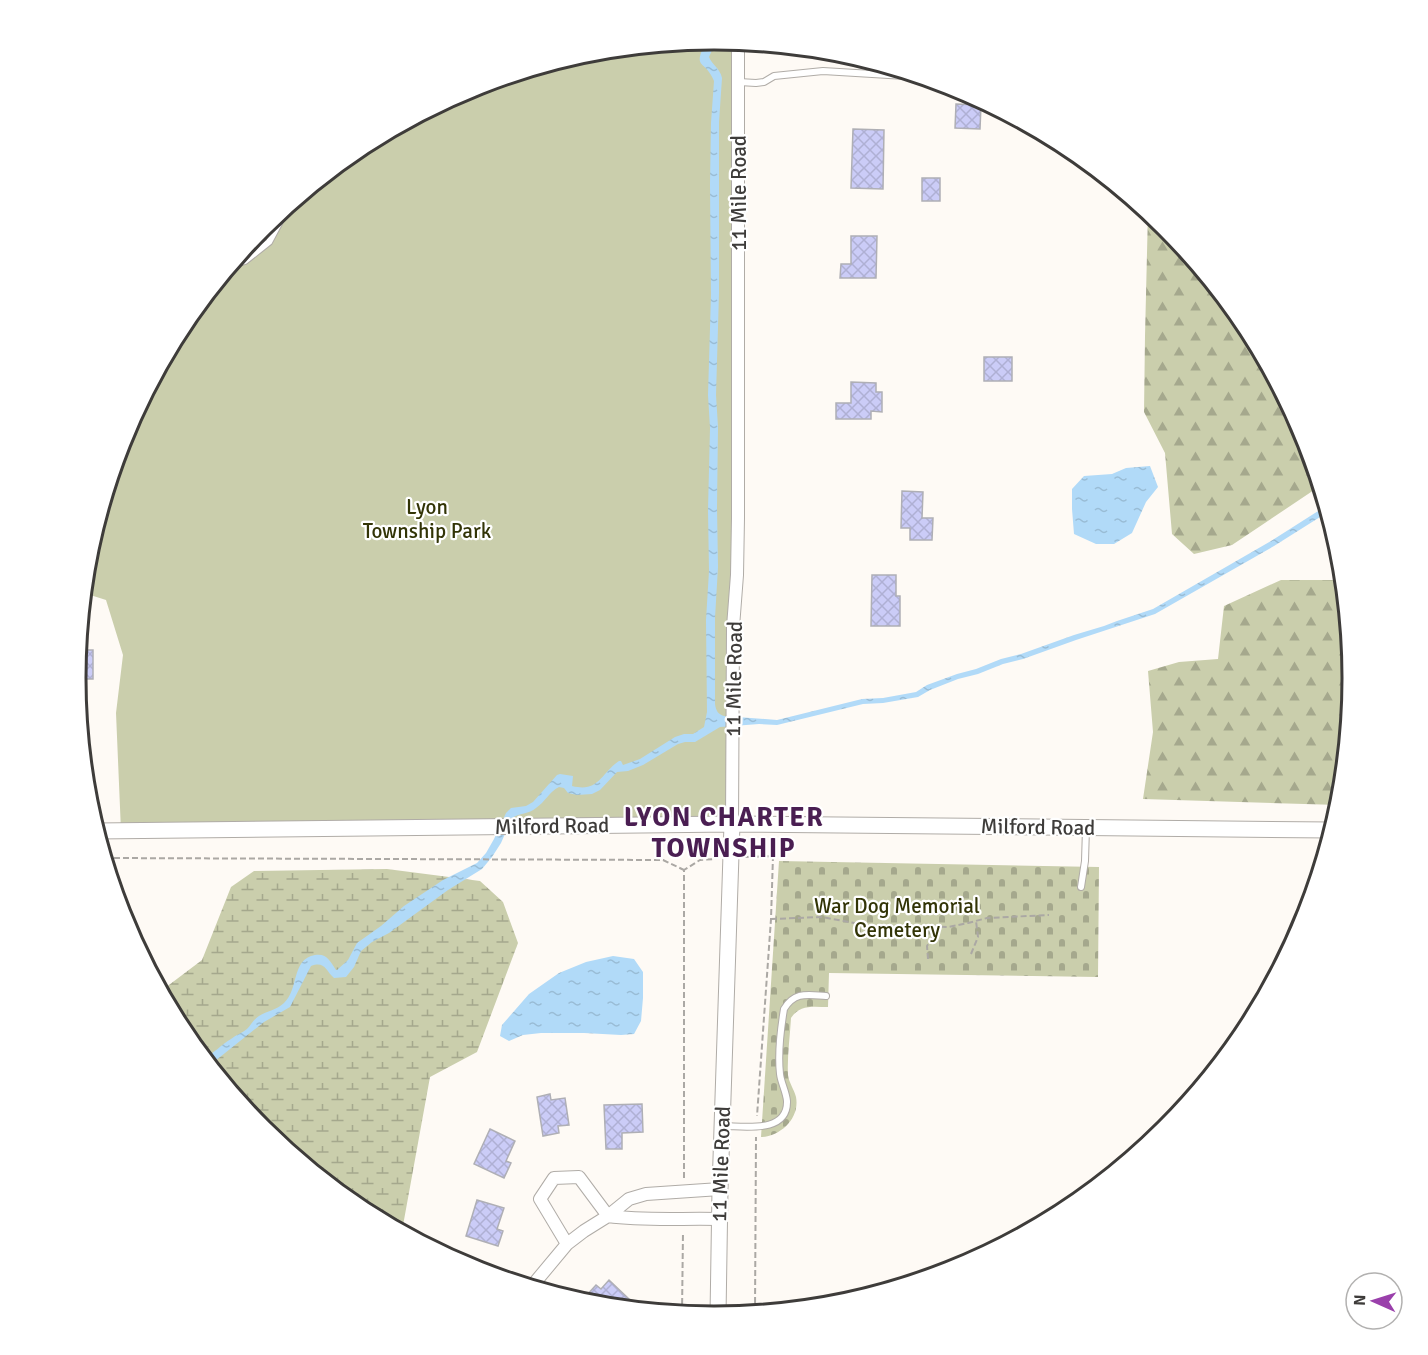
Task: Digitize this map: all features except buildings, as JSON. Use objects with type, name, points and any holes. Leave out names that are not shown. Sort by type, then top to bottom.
[{"type":"street","name":"11 Mile Road","points":[[718,1306],[732,824],[733,627],[738,518],[738,51]]},
{"type":"street","name":"Milford Road","points":[[105,831],[732,824],[1323,830]]},
{"type":"street","points":[[567,1244],[540,1199],[554,1178],[579,1178],[608,1216],[633,1220],[719,1219]]},
{"type":"street","points":[[537,1280],[567,1244],[608,1216],[629,1198],[646,1194],[720,1189]]},
{"type":"lane","points":[[739,82],[764,82],[774,76],[817,72],[891,75]]},
{"type":"lane","points":[[243,262],[269,242],[278,226]]},
{"type":"lane","points":[[1081,887],[1085,861],[1086,827]]},
{"type":"lane","points":[[722,1126],[766,1126],[781,1118],[787,1101],[779,1072],[784,1009],[794,997],[826,996]]},
{"type":"path","points":[[113,858],[663,860],[684,870]]},
{"type":"path","points":[[771,919],[822,917],[881,928],[900,925],[948,927],[987,918],[1049,915]]},
{"type":"path","points":[[971,954],[978,937],[975,921]]},
{"type":"path","points":[[928,959],[927,946],[932,938],[932,926]]},
{"type":"green space","name":"Lyon Township Park","points":[[673,51],[736,51],[732,824],[121,831],[116,713],[123,655],[106,600],[91,595],[107,515],[119,476],[151,400],[170,363],[216,295],[270,233],[300,205],[365,155],[400,134],[436,114],[512,83],[551,71],[632,55]]},
{"type":"green space","points":[[1148,223],[1186,263],[1212,295],[1258,364],[1294,437],[1313,490],[1232,545],[1194,554],[1172,534],[1165,453],[1144,412]]},
{"type":"green space","points":[[1281,580],[1334,580],[1341,636],[1342,678],[1337,759],[1329,805],[1143,799],[1153,732],[1148,671],[1179,662],[1218,659],[1224,606]]},
{"type":"green space","name":"War Dog Memorial Cemetery","points":[[779,861],[1099,867],[1098,977],[829,973],[828,1007],[803,1008],[791,1018],[788,1075],[796,1097],[795,1112],[792,1119],[782,1129],[761,1137]]},
{"type":"green space","points":[[387,869],[480,881],[503,902],[518,943],[477,1052],[430,1077],[403,1223],[365,1200],[332,1176],[270,1122],[216,1060],[167,986],[202,960],[231,887],[254,871]]},
{"type":"water","points":[[702,50],[712,50],[709,57],[722,78],[719,122],[719,293],[716,395],[718,567],[715,618],[715,704],[719,713],[724,716],[777,720],[862,699],[916,692],[927,685],[957,674],[1153,609],[1320,510],[1321,516],[1155,614],[958,679],[918,697],[863,704],[777,725],[720,727],[695,742],[678,744],[643,765],[628,771],[617,772],[600,790],[592,794],[577,795],[568,793],[564,788],[559,787],[533,810],[512,818],[501,843],[482,869],[448,890],[389,933],[372,942],[361,951],[354,967],[346,977],[334,978],[322,965],[311,966],[290,1007],[264,1022],[216,1060],[211,1054],[247,1029],[259,1016],[284,1003],[292,991],[302,962],[315,955],[322,955],[328,958],[337,970],[348,960],[357,943],[404,906],[443,880],[477,863],[486,853],[506,813],[511,808],[526,806],[533,802],[557,775],[573,776],[572,786],[588,787],[599,781],[619,761],[623,765],[640,759],[675,737],[693,734],[704,727],[707,712],[710,184],[714,81],[701,64]]},
{"type":"water","points":[[1150,466],[1158,487],[1146,502],[1132,533],[1114,544],[1096,544],[1074,534],[1072,489],[1084,476],[1112,474],[1126,468]]},
{"type":"water","points":[[613,956],[634,959],[643,972],[641,1021],[634,1034],[541,1033],[523,1035],[509,1041],[500,1036],[502,1025],[529,994],[559,973],[586,962]]},
{"type":"district","name":"LYON CHARTER TOWNSHIP","points":[[724,832]]}]
